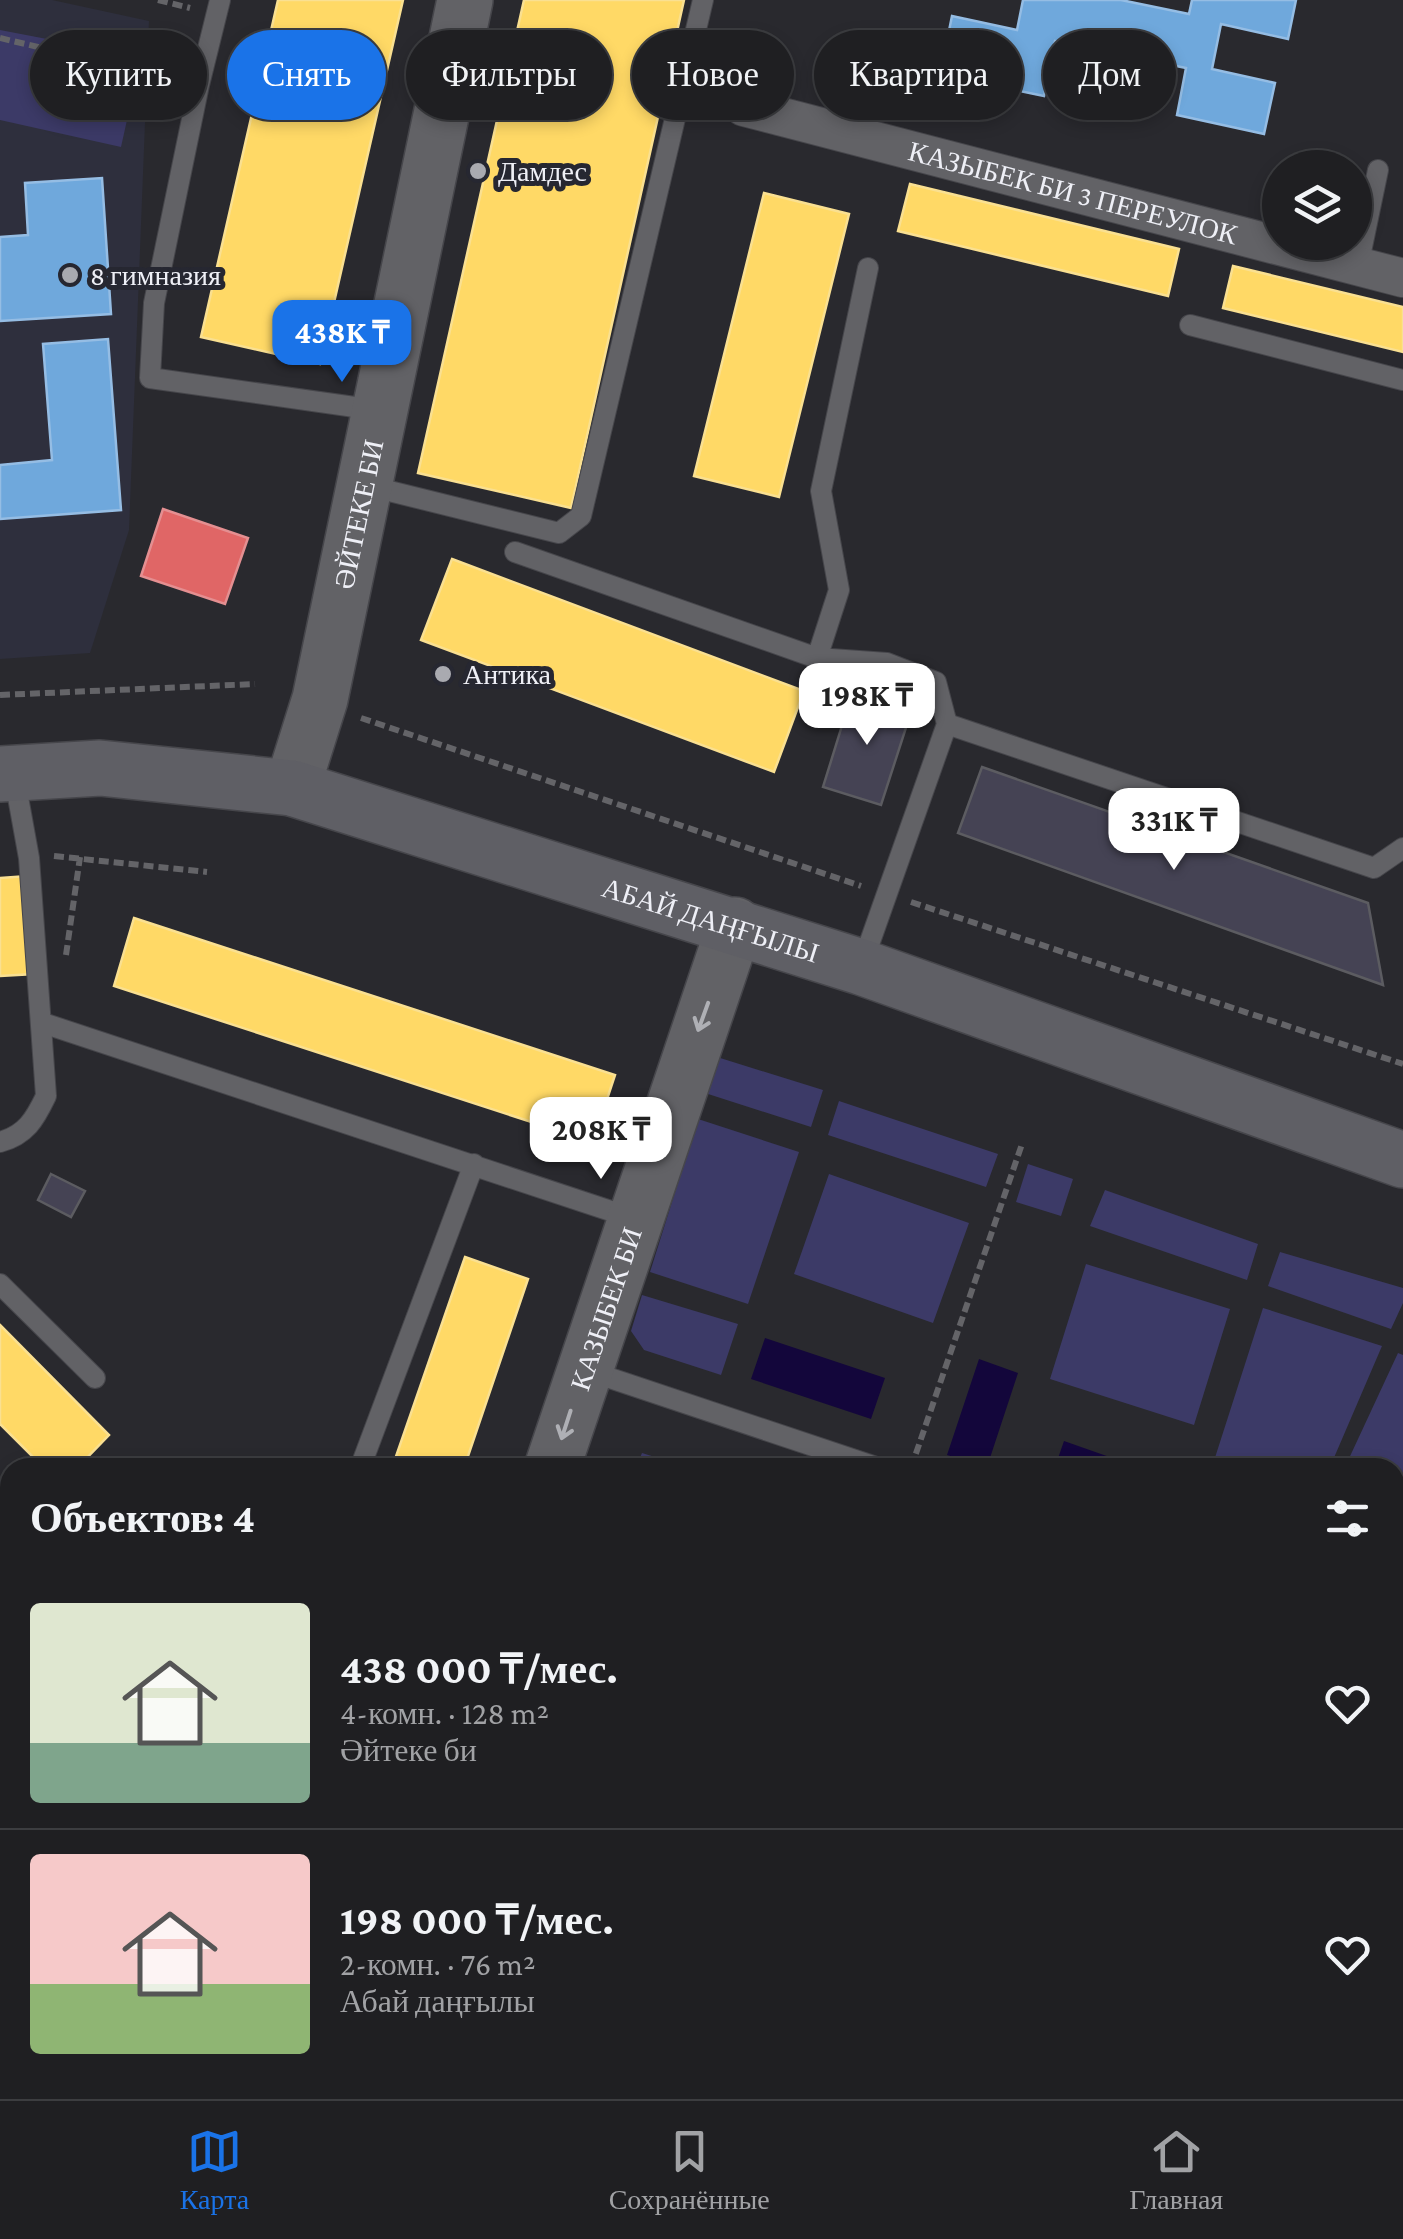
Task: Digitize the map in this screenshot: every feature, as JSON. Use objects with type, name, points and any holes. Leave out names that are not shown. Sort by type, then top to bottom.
[{"type":"main road","name":"АБАЙ ДАҢҒЫЛЫ","points":[[7,774],[100,768],[292,788],[861,967],[1403,1160]]},
{"type":"street","name":"ӘЙТЕКЕ БИ","points":[[292,788],[320,700],[465,0]]},
{"type":"street","name":"КАЗЫБЕК БИ 3 ПЕРЕУЛОК","points":[[794,120],[1403,278]]},
{"type":"street","name":"КАЗЫБЕК БИ","points":[[555,1458],[735,925]]},
{"type":"lane","points":[[207,53],[220,0]]},
{"type":"lane","points":[[365,485],[559,533],[581,516],[703,0]]},
{"type":"lane","points":[[192,120],[154,303],[150,378],[380,410]]},
{"type":"lane","points":[[1358,266],[1378,170]]},
{"type":"lane","points":[[817,658],[838,590],[821,492],[868,268]]},
{"type":"lane","points":[[1190,325],[1403,380]]},
{"type":"lane","points":[[515,552],[817,658],[886,664],[936,682],[948,724],[861,967]]},
{"type":"lane","points":[[948,724],[1374,868],[1403,848]]},
{"type":"lane","points":[[0,1142],[32,1125],[46,1096],[29,858],[7,774]]},
{"type":"lane","points":[[43,1023],[634,1218]]},
{"type":"lane","points":[[364,1458],[474,1164]]},
{"type":"lane","points":[[0,1284],[95,1378]]},
{"type":"lane","points":[[584,1369],[848,1458]]},
{"type":"path","points":[[0,38],[30,45]]},
{"type":"path","points":[[0,695],[256,684]]},
{"type":"path","points":[[29,858],[80,857],[207,872]]},
{"type":"path","points":[[914,1458],[1022,1144]]},
{"type":"shaded area","name":"8 гимназия","points":[[0,0],[52,0],[149,21],[149,30],[30,30],[30,120],[145,120],[129,530],[90,653],[0,659]]},
{"type":"shaded area","points":[[0,30],[30,36],[30,120],[127,120],[121,147],[0,120]]},
{"type":"shaded area","points":[[717,1057],[823,1090],[811,1127],[705,1093]]},
{"type":"shaded area","points":[[839,1101],[998,1154],[986,1187],[828,1135]]},
{"type":"shaded area","points":[[698,1119],[799,1152],[748,1304],[650,1272]]},
{"type":"shaded area","points":[[1028,1164],[1073,1179],[1061,1216],[1016,1202]]},
{"type":"shaded area","points":[[829,1174],[969,1223],[933,1323],[794,1274]]},
{"type":"shaded area","points":[[1105,1190],[1258,1244],[1247,1280],[1090,1226]]},
{"type":"shaded area","points":[[1280,1252],[1403,1288],[1403,1303],[1391,1329],[1268,1286]]},
{"type":"shaded area","points":[[1086,1264],[1230,1309],[1194,1425],[1050,1379]]},
{"type":"shaded area","points":[[642,1295],[738,1324],[721,1375],[644,1350],[631,1331]]},
{"type":"shaded area","points":[[1263,1308],[1382,1346],[1334,1458],[1215,1458]]},
{"type":"shaded area","points":[[765,1338],[885,1378],[871,1419],[751,1379]]},
{"type":"shaded area","points":[[1398,1353],[1403,1355],[1403,1458],[1349,1458]]},
{"type":"shaded area","points":[[979,1359],[1018,1373],[990,1458],[947,1455]]},
{"type":"shaded area","points":[[1064,1441],[1112,1458],[1058,1458]]},
{"type":"building: Жильё","points":[[278,0],[403,0],[386,75],[386,30],[271,30]]},
{"type":"building: Жильё","points":[[524,0],[684,0],[677,30],[632,30],[632,120],[657,120],[571,508],[418,473],[497,120],[612,120],[612,30],[517,30]]},
{"type":"building: Жильё","points":[[251,120],[376,120],[320,364],[201,337]]},
{"type":"building: Жильё","points":[[910,184],[1179,249],[1168,296],[898,231]]},
{"type":"building: Жильё","points":[[764,193],[849,214],[779,497],[694,476]]},
{"type":"building: Жильё","points":[[1233,266],[1403,307],[1403,352],[1223,308]]},
{"type":"building: Жильё","points":[[452,559],[804,691],[774,772],[421,640]]},
{"type":"building: Жильё","points":[[27,876],[34,974],[0,976],[0,878]]},
{"type":"building: Жильё","points":[[134,918],[615,1075],[593,1142],[114,986]]},
{"type":"building: Жильё","points":[[465,1257],[528,1279],[467,1458],[395,1458]]},
{"type":"building: Жильё","points":[[0,1325],[109,1435],[87,1458],[34,1458],[0,1424]]},
{"type":"building: Торговля","points":[[163,509],[248,538],[225,604],[141,576]]},
{"type":"building: Школы","points":[[1023,0],[1121,0],[1189,14],[1192,0],[1296,0],[1288,39],[1221,24],[1212,69],[1275,83],[1264,134],[1177,115],[1186,68],[1176,66],[1176,30],[1043,30],[1043,96],[1023,92],[1023,30],[1017,30]]},
{"type":"building: Школы","points":[[952,16],[1017,30],[949,30]]},
{"type":"building: Школы","points":[[102,178],[111,314],[0,321],[0,237],[28,235],[25,183]]},
{"type":"building: Школы","points":[[108,339],[121,510],[0,519],[0,465],[52,460],[43,344]]},
{"type":"building: Прочее","points":[[853,690],[912,709],[881,805],[823,787]]},
{"type":"building: Прочее","points":[[982,767],[1368,903],[1383,985],[958,833]]},
{"type":"building: Прочее","points":[[51,1174],[85,1191],[71,1217],[38,1200]]},
{"type":"place","name":"Дамдес","points":[[478,171]]},
{"type":"place","name":"8 гимназия","points":[[70,275]]},
{"type":"place","name":"Антика","points":[[443,674]]}]
